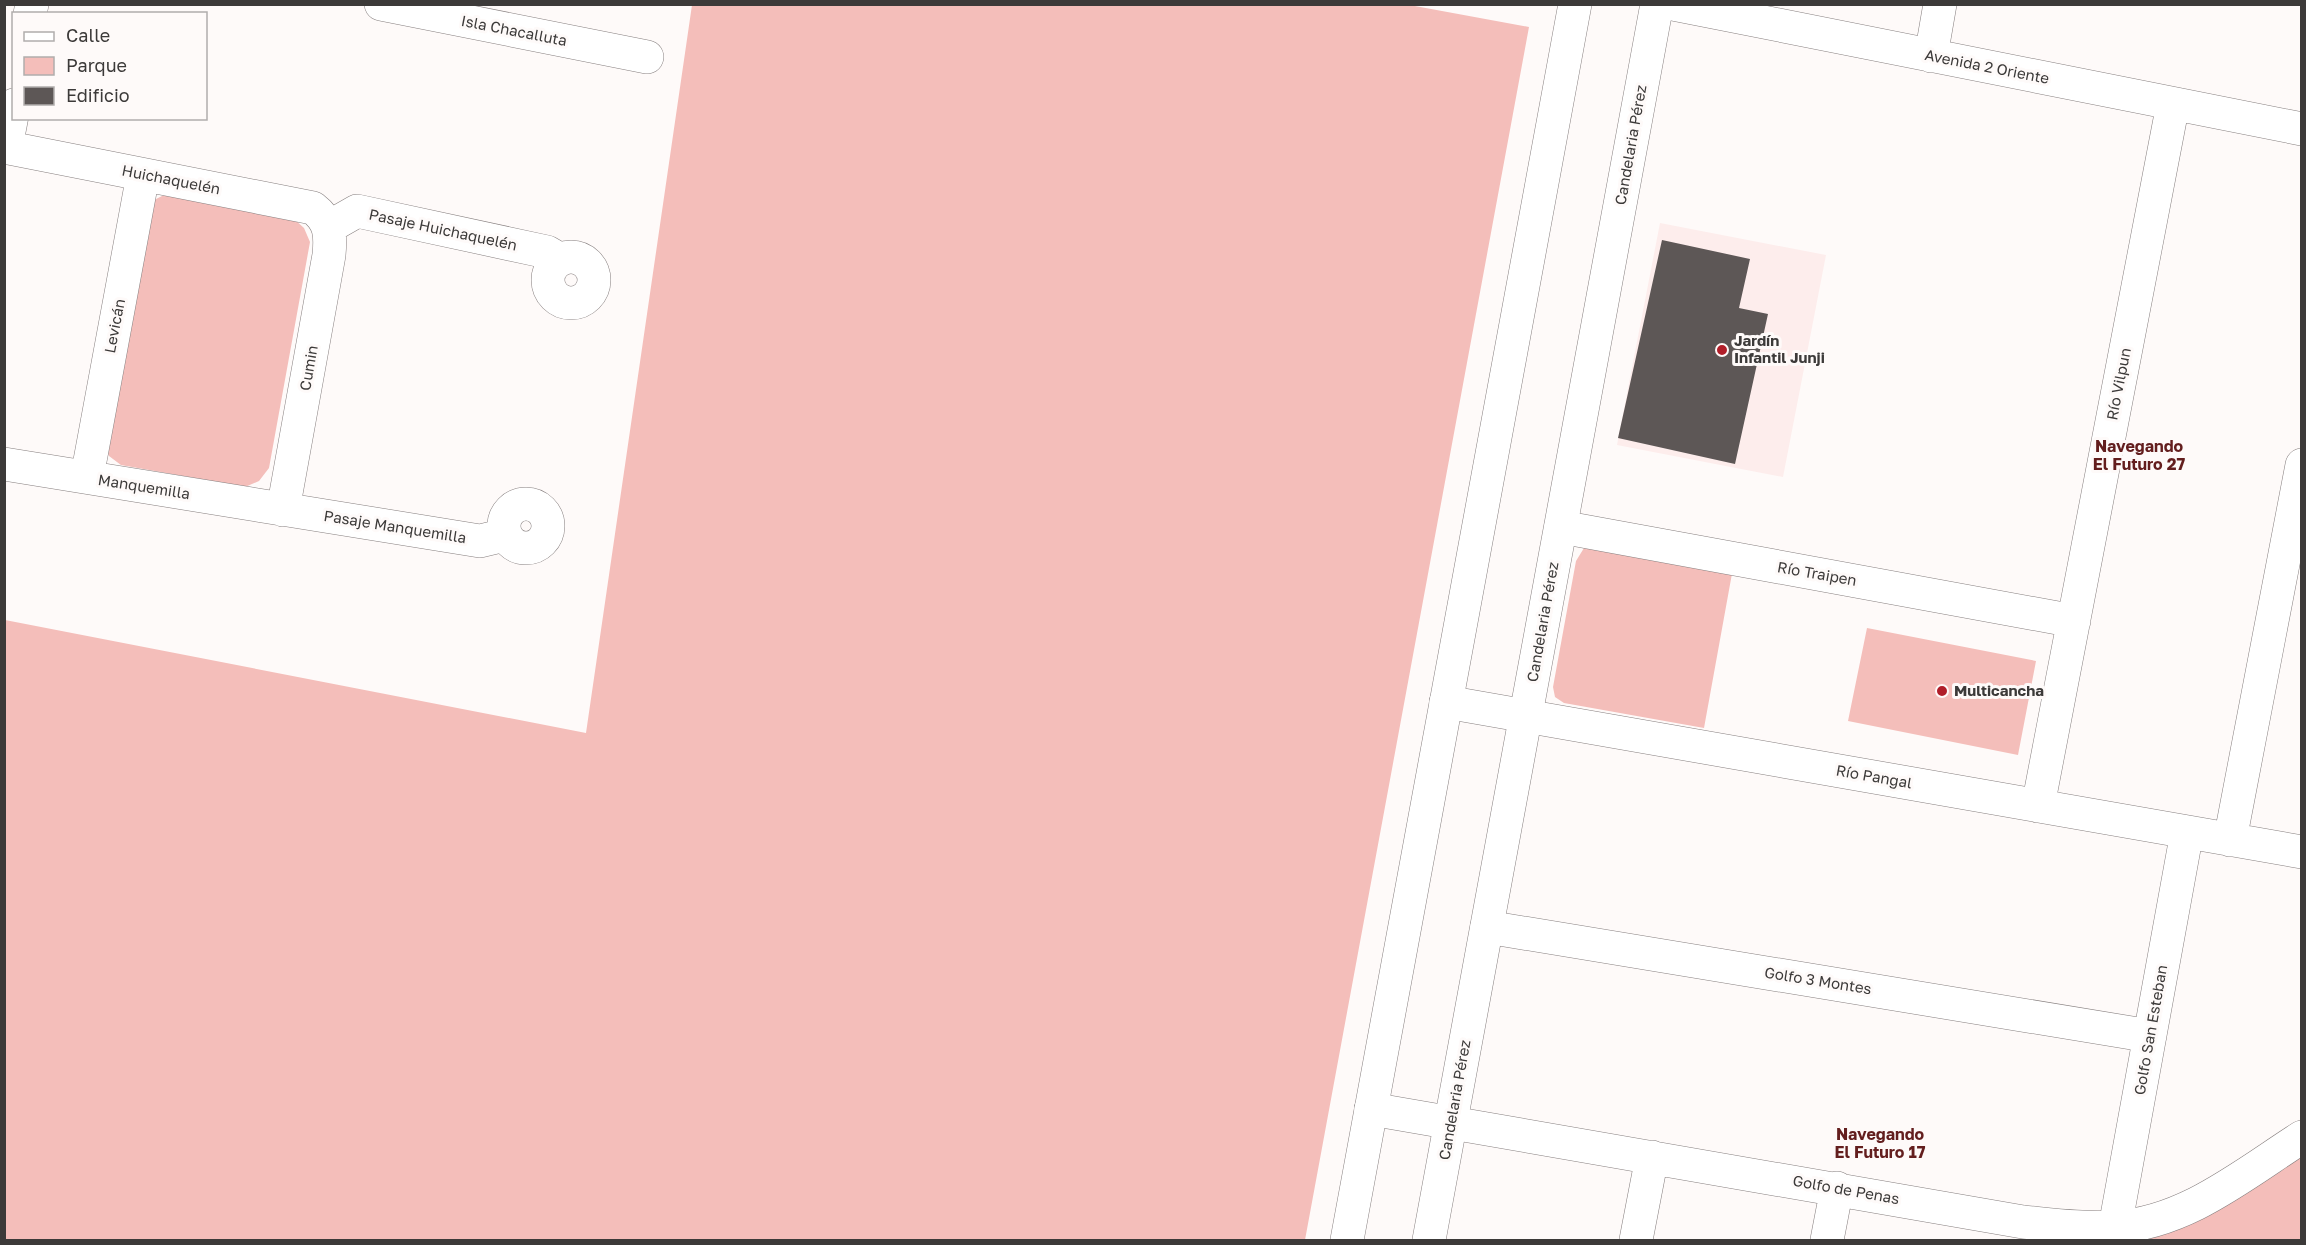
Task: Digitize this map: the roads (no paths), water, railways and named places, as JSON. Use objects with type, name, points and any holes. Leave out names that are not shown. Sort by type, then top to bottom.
[{"type":"street","name":"Isla Chacalluta","points":[[381,4],[647,57]]},
{"type":"street","points":[[1347,1240],[1575,4]]},
{"type":"street","name":"Candelaria Pérez","points":[[1429,1240],[1657,4]]},
{"type":"street","name":"Avenida 2 Oriente","points":[[1673,4],[2301,129]]},
{"type":"street","points":[[1931,56],[1940,4]]},
{"type":"street","name":"Río Vilpun","points":[[2038,806],[2173,104]]},
{"type":"street","points":[[5,147],[12,114]]},
{"type":"street","name":"Huichaquelén","points":[[5,147],[313,208],[323,216],[329,227]]},
{"type":"street","name":"Levicán","points":[[87,477],[144,175]]},
{"type":"street","name":"Pasaje Huichaquelén","points":[[329,227],[357,211],[547,252],[559,259]]},
{"type":"street","name":"Cumin","points":[[283,510],[329,255],[329,227]]},
{"type":"street","name":"Manquemilla","points":[[4,464],[283,510]]},
{"type":"street","points":[[2230,840],[2301,465]]},
{"type":"street","name":"Pasaje Manquemilla","points":[[283,510],[480,541],[506,535]]},
{"type":"street","name":"Río Traipen","points":[[1561,527],[2074,621]]},
{"type":"street","name":"Río Pangal","points":[[1446,702],[2301,852]]},
{"type":"street","name":"Golfo San Esteban","points":[[2115,1227],[2187,832]]},
{"type":"street","name":"Golfo 3 Montes","points":[[1487,927],[2150,1036]]},
{"type":"street","name":"Golfo de Penas","points":[[1371,1109],[1837,1188],[2022,1231],[2115,1227],[2148,1222],[2196,1204],[2301,1137]]},
{"type":"street","points":[[1636,1240],[1652,1157]]},
{"type":"street","points":[[1827,1240],[1837,1188]]},
{"type":"place","name":"Jardín Infantil Junji","points":[[1722,350]]},
{"type":"place","name":"Multicancha","points":[[1942,691]]},
{"type":"district","name":"Navegando El Futuro 27","points":[[2139,455]]},
{"type":"district","name":"Navegando El Futuro 17","points":[[1880,1143]]}]
